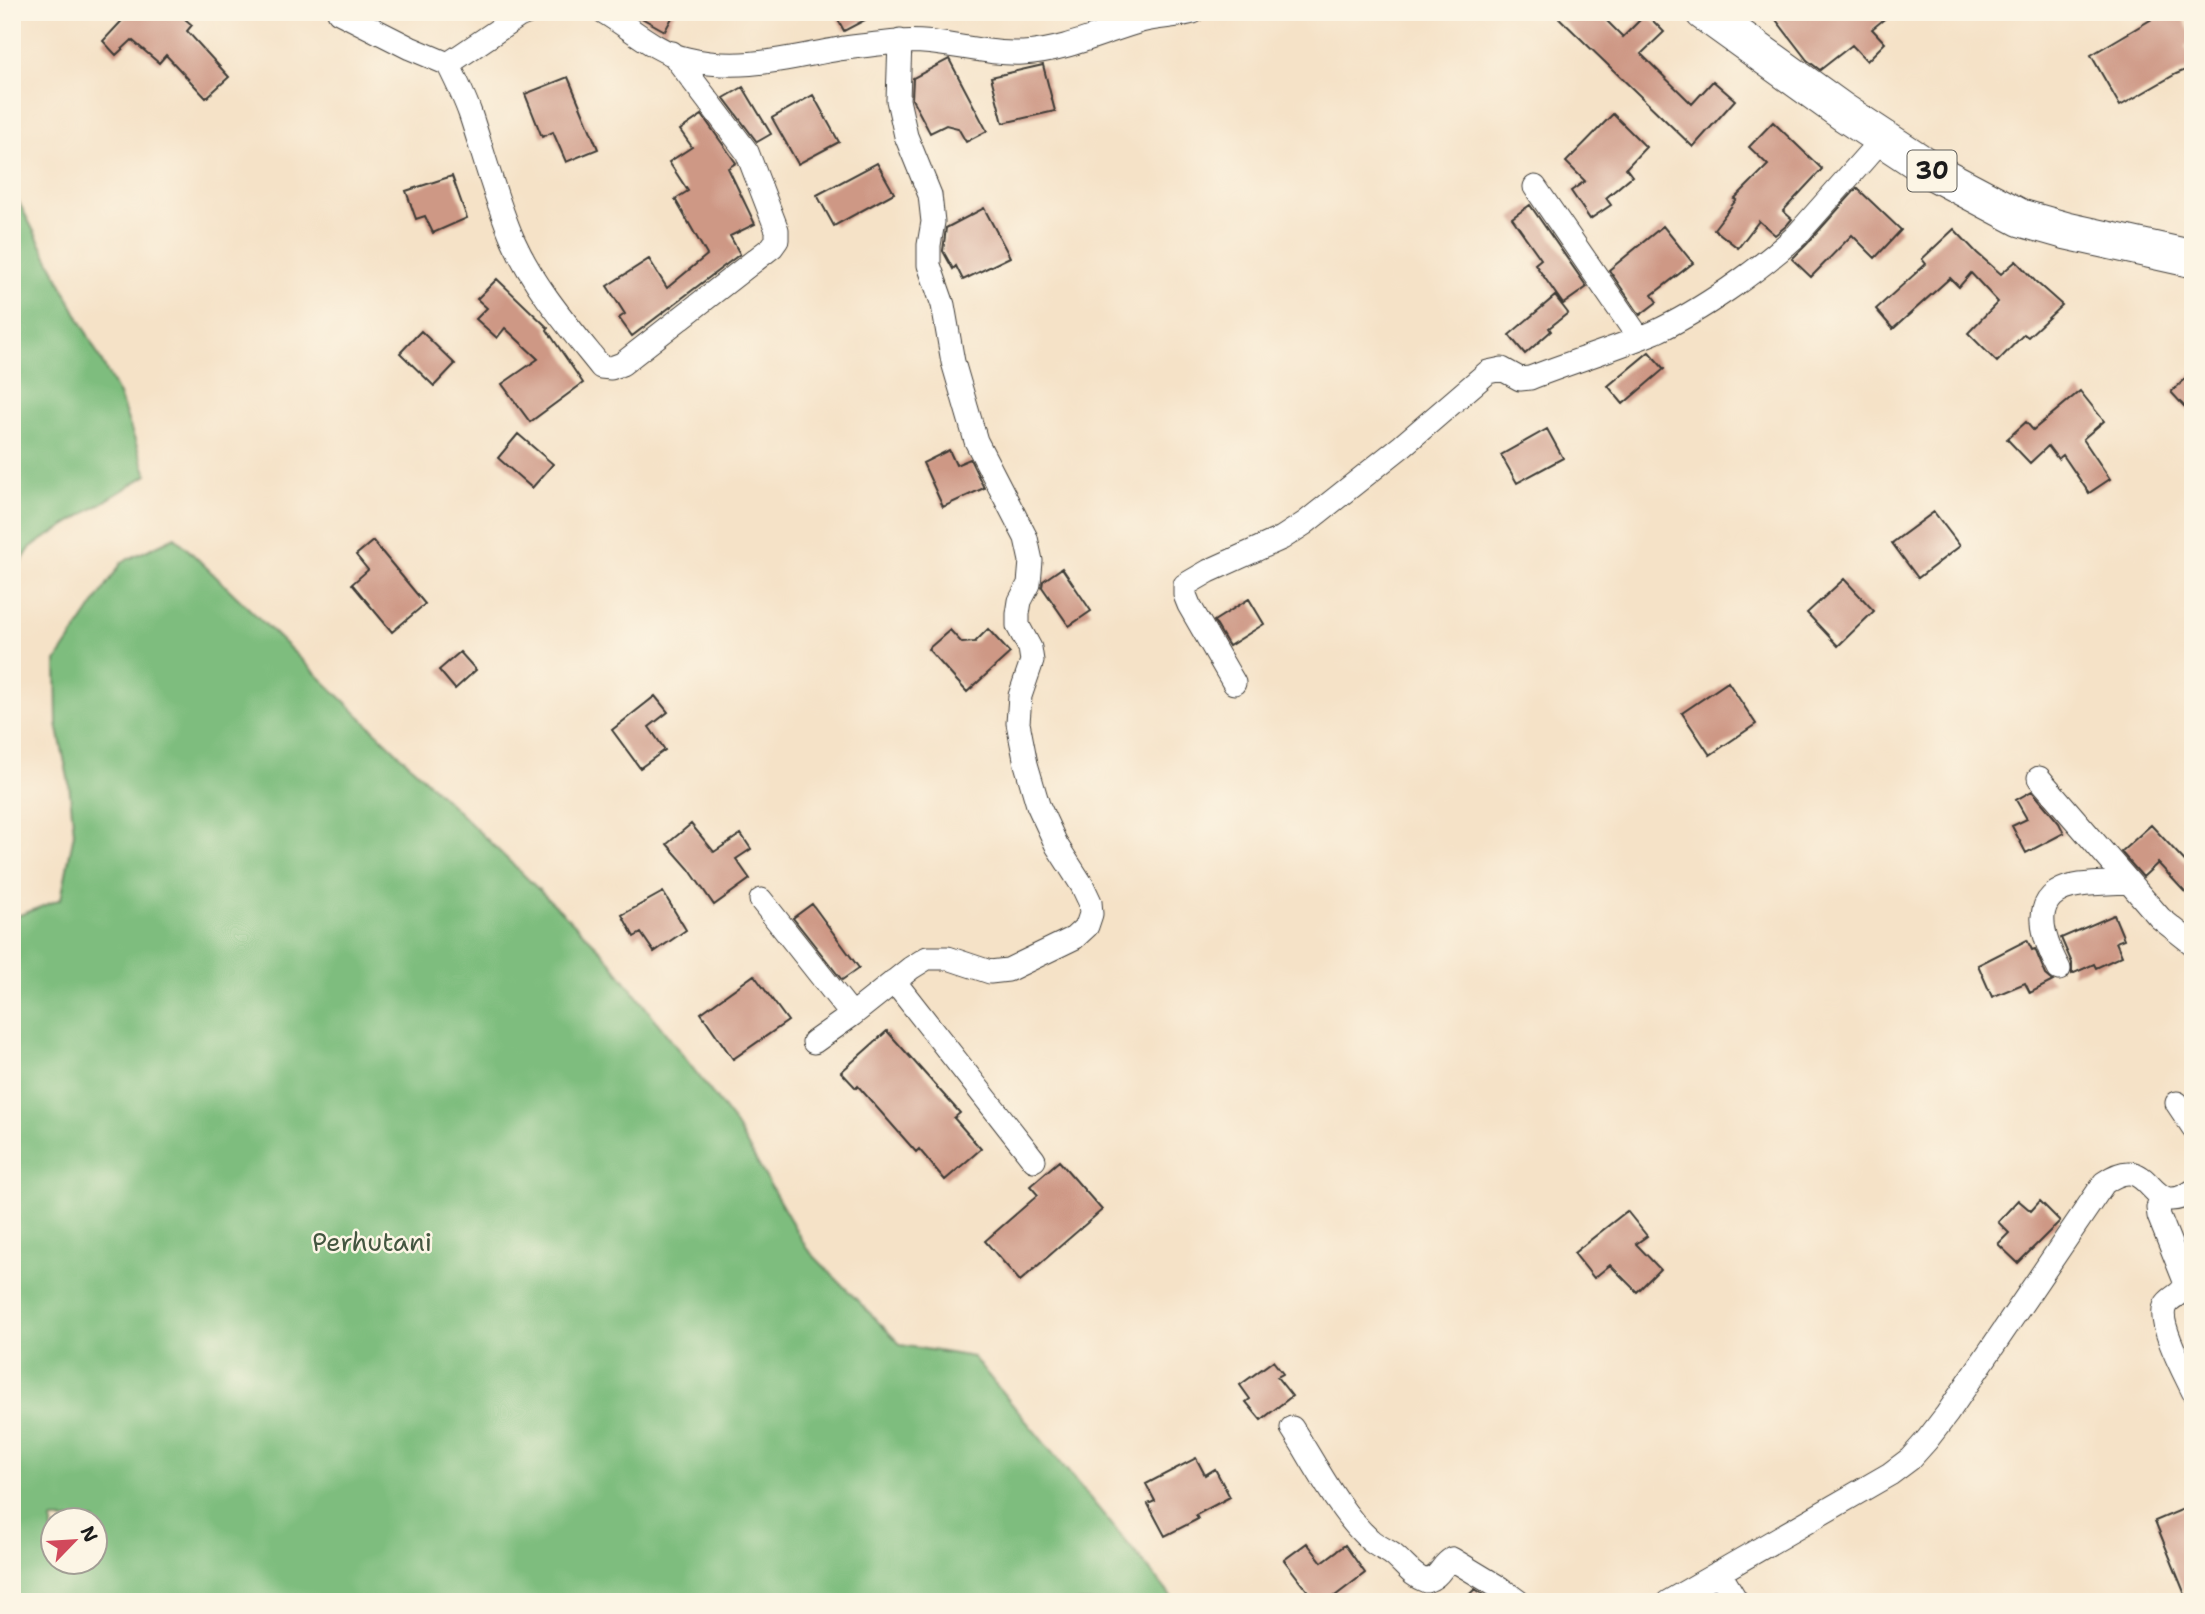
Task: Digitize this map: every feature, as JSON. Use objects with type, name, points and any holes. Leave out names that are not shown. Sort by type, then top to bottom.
[{"type":"highway","name":"30","points":[[1704,12],[1882,139],[1934,172],[2021,218],[2193,259]]},
{"type":"street","points":[[339,12],[448,64],[469,110],[494,193],[513,241],[535,282],[601,367],[611,368],[622,363],[772,247],[777,240],[777,230],[747,152],[671,53]]},
{"type":"street","points":[[448,64],[529,12]]},
{"type":"street","points":[[604,12],[651,44],[685,59],[757,65],[842,48],[900,41],[1024,53],[1078,41],[1146,20],[1194,12]]},
{"type":"street","points":[[814,1042],[927,958],[948,958],[990,972],[1008,970],[1073,938],[1087,926],[1091,914],[1090,902],[1057,846],[1038,805],[1026,764],[1018,723],[1020,696],[1032,661],[1030,648],[1018,626],[1018,614],[1020,601],[1029,584],[1031,561],[1026,538],[976,441],[953,362],[943,304],[929,265],[933,222],[930,195],[906,135],[898,100],[900,41]]},
{"type":"street","points":[[1234,683],[1189,605],[1185,585],[1209,571],[1282,538],[1305,523],[1402,446],[1488,372],[1502,369],[1520,379],[1530,378],[1672,323],[1763,264],[1796,236],[1882,139]]},
{"type":"street","points":[[1535,187],[1639,338]]},
{"type":"street","points":[[2039,778],[2160,918],[2193,944]]},
{"type":"street","points":[[2059,970],[2047,947],[2041,921],[2051,898],[2061,890],[2078,885],[2129,882]]},
{"type":"street","points":[[761,900],[852,1015]]},
{"type":"street","points":[[894,981],[1034,1160]]},
{"type":"street","points":[[2177,1102],[2193,1127]]},
{"type":"street","points":[[1668,1602],[1865,1490],[1910,1459],[1947,1414],[2104,1182],[2125,1172],[2136,1173],[2162,1197],[2180,1198],[2193,1192]]},
{"type":"street","points":[[2162,1197],[2159,1204],[2160,1216],[2185,1281],[2182,1292],[2164,1308],[2164,1323],[2193,1391]]},
{"type":"street","points":[[1292,1428],[1349,1517],[1368,1538],[1418,1578],[1426,1581],[1435,1578],[1452,1559],[1519,1602]]},
{"type":"street","points":[[1719,1572],[1737,1602]]},
{"type":"green space","points":[[12,189],[119,395],[147,475],[31,547],[12,576]]},
{"type":"green space","name":"Perhutani","points":[[175,537],[602,951],[732,1119],[807,1249],[901,1345],[973,1357],[1176,1602],[12,1602],[12,918],[61,899],[74,833],[69,783],[57,724],[56,661],[122,562]]},
{"type":"building","points":[[130,12],[177,12],[192,25],[187,31],[229,77],[206,98],[166,55],[159,63],[132,40],[116,55],[103,41]]},
{"type":"building","points":[[631,12],[675,12],[665,31]]},
{"type":"building","points":[[834,12],[880,12],[844,31]]},
{"type":"building","points":[[1553,12],[1598,12],[1623,37],[1646,14],[1664,32],[1641,54],[1692,104],[1713,81],[1735,100],[1693,147]]},
{"type":"building","points":[[1770,12],[1893,12],[1872,29],[1885,43],[1867,61],[1852,45],[1820,70],[1807,60]]},
{"type":"building","points":[[2164,12],[2179,12],[2193,37],[2193,42],[2185,46],[2193,67],[2120,106],[2091,55]]},
{"type":"building","points":[[949,59],[987,131],[966,142],[958,128],[946,125],[930,133],[912,99],[913,78]]},
{"type":"building","points":[[1043,65],[1055,111],[1003,123],[991,77]]},
{"type":"building","points":[[568,77],[598,149],[566,162],[553,132],[542,137],[525,94]]},
{"type":"building","points":[[743,87],[771,134],[757,142],[724,98]]},
{"type":"building","points":[[813,95],[839,142],[798,164],[772,118]]},
{"type":"building","points":[[1613,114],[1646,147],[1626,168],[1632,176],[1606,198],[1611,205],[1590,219],[1571,191],[1585,181],[1566,162]]},
{"type":"building","points":[[702,115],[736,163],[728,168],[755,224],[730,236],[740,254],[632,336],[619,318],[625,314],[607,286],[649,259],[667,288],[707,255],[675,199],[688,191],[669,162],[692,147],[680,130]]},
{"type":"building","points":[[1773,122],[1822,169],[1783,211],[1792,219],[1786,226],[1775,235],[1759,221],[1738,248],[1714,229],[1736,200],[1734,199],[1768,165],[1749,147]]},
{"type":"building","points":[[877,163],[894,193],[834,226],[817,195]]},
{"type":"building","points":[[452,176],[467,218],[433,233],[425,216],[416,219],[406,191]]},
{"type":"building","points":[[1857,188],[1901,230],[1875,258],[1852,235],[1811,277],[1792,259]]},
{"type":"building","points":[[1530,205],[1587,287],[1563,304],[1535,264],[1541,259],[1512,218]]},
{"type":"building","points":[[984,208],[1010,257],[963,280],[956,266],[953,269],[943,251],[946,228]]},
{"type":"building","points":[[1663,226],[1693,263],[1652,295],[1657,302],[1640,315],[1609,270]]},
{"type":"building","points":[[1954,229],[2001,274],[2016,261],[2062,305],[2028,337],[2024,334],[1997,362],[1968,333],[1998,302],[1971,273],[1959,287],[1950,278],[1893,329],[1876,309],[1926,264],[1922,259]]},
{"type":"building","points":[[497,279],[548,328],[583,383],[530,422],[502,384],[538,359],[505,328],[497,338],[476,319],[487,308],[477,299]]},
{"type":"building","points":[[1555,296],[1568,313],[1549,328],[1551,331],[1525,354],[1509,335]]},
{"type":"building","points":[[421,331],[455,364],[434,386],[400,353]]},
{"type":"building","points":[[1649,352],[1664,369],[1623,404],[1608,386]]},
{"type":"building","points":[[2193,372],[2193,416],[2171,392]]},
{"type":"building","points":[[2080,391],[2104,421],[2083,439],[2110,479],[2089,493],[2063,455],[2058,459],[2048,446],[2030,463],[2007,439],[2026,422],[2033,430]]},
{"type":"building","points":[[1547,429],[1563,458],[1517,483],[1501,455]]},
{"type":"building","points":[[518,434],[553,464],[532,488],[498,458]]},
{"type":"building","points":[[949,450],[956,465],[970,459],[984,488],[943,507],[923,463]]},
{"type":"building","points":[[1934,512],[1960,546],[1918,578],[1892,543]]},
{"type":"building","points":[[373,541],[425,604],[392,632],[352,584],[368,570],[356,555]]},
{"type":"building","points":[[1062,568],[1091,611],[1069,626],[1042,587],[1043,581]]},
{"type":"building","points":[[1844,579],[1874,611],[1838,646],[1807,613]]},
{"type":"building","points":[[1249,599],[1264,624],[1229,646],[1214,621]]},
{"type":"building","points":[[988,629],[1010,653],[967,692],[928,649],[950,630],[962,643],[975,642]]},
{"type":"building","points":[[460,652],[476,670],[455,689],[439,670]]},
{"type":"building","points":[[1728,682],[1756,724],[1710,755],[1682,713]]},
{"type":"building","points":[[655,696],[668,712],[649,727],[665,750],[640,768],[612,730]]},
{"type":"building","points":[[2032,791],[2064,833],[2026,853],[2012,826],[2027,819],[2016,800]]},
{"type":"building","points":[[691,824],[714,852],[741,834],[751,849],[736,859],[750,879],[714,905],[689,869],[667,844]]},
{"type":"building","points":[[2151,825],[2193,870],[2193,901],[2158,863],[2143,877],[2121,852]]},
{"type":"building","points":[[663,892],[686,930],[654,952],[641,933],[634,937],[622,915]]},
{"type":"building","points":[[812,904],[859,968],[842,980],[793,918]]},
{"type":"building","points":[[2114,915],[2124,939],[2116,942],[2122,956],[2096,968],[2094,964],[2072,974],[2072,963],[2061,938]]},
{"type":"building","points":[[2027,940],[2032,950],[2035,949],[2046,975],[2053,981],[2030,993],[2025,983],[1992,997],[1978,965]]},
{"type":"building","points":[[754,975],[788,1021],[733,1059],[701,1013]]},
{"type":"building","points":[[887,1031],[960,1113],[954,1118],[981,1149],[945,1180],[919,1149],[916,1152],[858,1086],[856,1088],[841,1072]]},
{"type":"building","points":[[1059,1161],[1102,1210],[1020,1281],[985,1241],[1038,1195],[1030,1186]]},
{"type":"building","points":[[2018,1200],[2031,1211],[2040,1201],[2060,1221],[2018,1263],[1998,1244],[2009,1233],[1998,1222]]},
{"type":"building","points":[[1627,1211],[1647,1236],[1636,1244],[1660,1269],[1637,1292],[1610,1265],[1594,1278],[1574,1253]]},
{"type":"building","points":[[1273,1361],[1283,1374],[1277,1377],[1292,1396],[1261,1420],[1246,1402],[1250,1399],[1240,1385]]},
{"type":"building","points":[[1196,1458],[1205,1475],[1215,1469],[1230,1497],[1196,1515],[1198,1519],[1165,1536],[1148,1504],[1155,1501],[1146,1484]]},
{"type":"building","points":[[2193,1505],[2193,1602],[2188,1602],[2155,1521]]},
{"type":"building","points":[[1307,1543],[1322,1562],[1345,1545],[1365,1573],[1327,1602],[1316,1602],[1284,1560]]},
{"type":"building","points":[[1475,1589],[1492,1600],[1495,1602],[1461,1602]]}]
